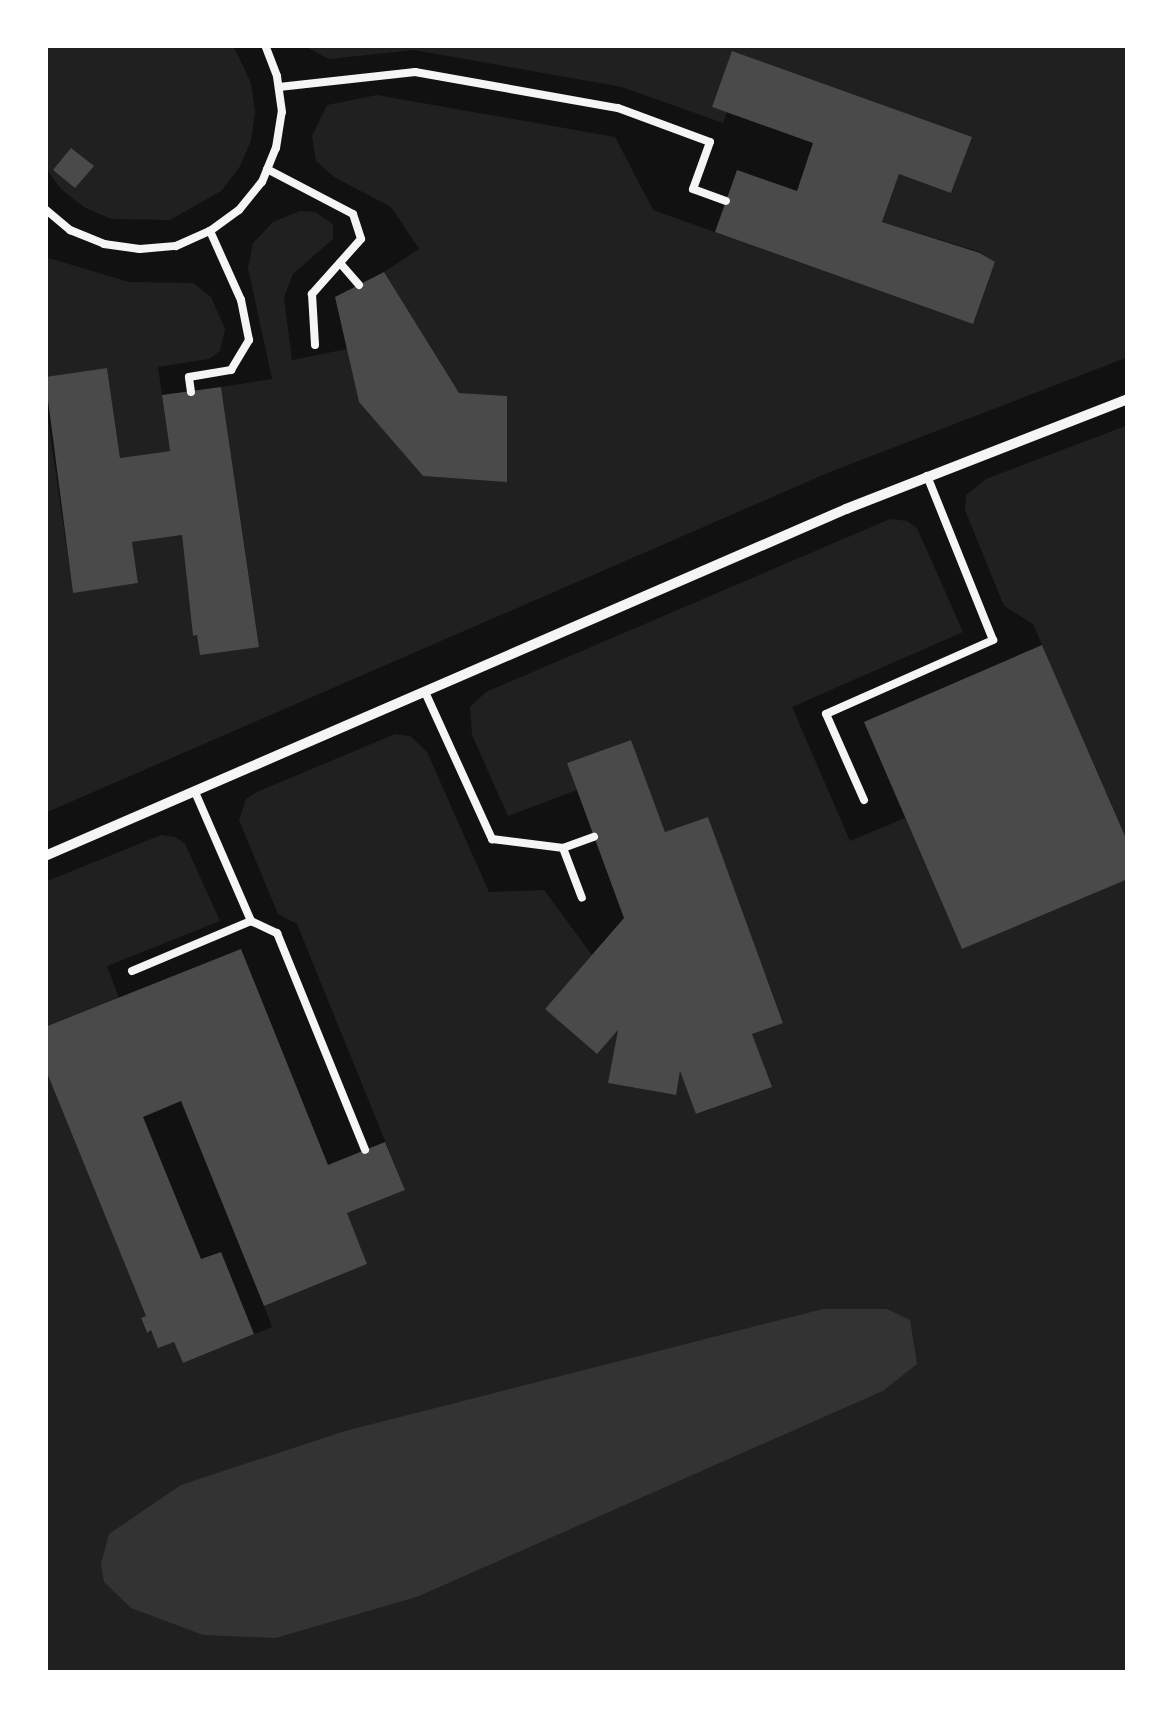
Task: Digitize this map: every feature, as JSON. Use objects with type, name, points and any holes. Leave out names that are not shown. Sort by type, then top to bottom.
[{"type":"street","points":[[45,856],[927,476],[1128,399]]},
{"type":"lane","points":[[45,209],[87,237],[140,249],[176,246],[210,231],[239,210],[267,169],[276,148],[282,112],[265,45]]},
{"type":"lane","points":[[279,88],[415,72],[618,108],[710,142],[693,190],[726,201]]},
{"type":"lane","points":[[267,169],[353,214],[361,240],[312,294],[315,344]]},
{"type":"lane","points":[[192,392],[189,378],[230,370],[249,340],[240,300],[210,231]]},
{"type":"lane","points":[[340,262],[359,285]]},
{"type":"lane","points":[[864,800],[826,714],[993,640],[927,476]]},
{"type":"lane","points":[[425,692],[492,839],[563,848],[594,837]]},
{"type":"lane","points":[[195,792],[251,921],[277,933],[364,1150]]},
{"type":"lane","points":[[563,848],[582,898]]},
{"type":"lane","points":[[132,971],[251,921]]},
{"type":"shaded area","points":[[51,45],[233,45],[251,83],[255,112],[251,141],[239,168],[221,191],[170,220],[111,219],[84,207],[61,189],[45,167],[45,53]]},
{"type":"shaded area","points":[[302,45],[1128,45],[1128,357],[830,472],[45,813],[45,398],[73,592],[138,583],[132,542],[182,535],[193,635],[259,646],[221,387],[272,379],[248,268],[253,243],[273,222],[300,211],[315,212],[333,224],[333,239],[293,274],[284,297],[292,360],[347,349],[359,402],[423,476],[507,481],[507,396],[459,393],[446,373],[384,272],[419,249],[391,207],[334,177],[316,161],[312,136],[327,105],[377,95],[615,137],[653,210],[973,324],[995,263],[980,252],[882,222],[899,174],[952,192],[971,137],[733,52],[712,107],[727,112],[723,123],[622,87],[414,50],[329,59]]},
{"type":"shaded area","points":[[45,257],[129,282],[193,283],[211,297],[225,329],[220,351],[209,359],[158,367],[170,451],[120,458],[107,368],[45,377]]},
{"type":"shaded area","points":[[1128,425],[1128,843],[1033,624],[1004,606],[965,510],[966,495],[986,479]]},
{"type":"shaded area","points":[[890,519],[907,521],[917,528],[963,632],[792,707],[850,841],[905,818],[962,949],[1128,879],[1128,1673],[45,1673],[45,1068],[146,1316],[141,1319],[146,1332],[151,1330],[174,1342],[183,1363],[272,1327],[264,1306],[367,1264],[347,1213],[405,1190],[297,924],[278,914],[239,820],[246,799],[395,734],[410,736],[427,752],[489,892],[544,890],[592,955],[545,1009],[596,1053],[618,1030],[609,1083],[675,1095],[680,1071],[697,1114],[771,1087],[752,1034],[783,1022],[708,817],[665,832],[631,740],[567,763],[577,790],[508,816],[472,735],[470,707],[486,692]],"holes":[[[552,1381],[883,1391],[417,1597],[276,1638],[345,1431]]]},
{"type":"shaded area","points":[[161,835],[175,837],[185,844],[220,921],[107,966],[119,998],[45,1027],[45,882]]},
{"type":"shaded area","points":[[823,1309],[887,1309],[910,1320],[917,1364],[883,1391],[417,1597],[276,1638],[203,1635],[131,1608],[104,1582],[101,1564],[109,1534],[181,1485],[345,1431]]},
{"type":"building","points":[[732,51],[972,137],[951,193],[899,174],[882,222],[980,253],[995,262],[973,324],[715,232],[737,170],[797,191],[813,143],[712,107]]},
{"type":"building","points":[[71,148],[94,166],[75,188],[53,170]]},
{"type":"building","points":[[384,272],[459,393],[507,396],[507,482],[423,476],[359,402],[335,297]]},
{"type":"building","points":[[107,368],[120,458],[170,451],[162,395],[221,387],[259,647],[200,655],[197,635],[193,636],[182,535],[132,542],[138,583],[73,593],[45,377]]},
{"type":"building","points":[[1042,645],[1128,843],[1128,879],[962,949],[864,722]]},
{"type":"building","points":[[631,740],[665,832],[708,817],[783,1023],[752,1034],[772,1087],[696,1114],[680,1071],[676,1095],[608,1083],[618,1030],[597,1054],[545,1009],[624,918],[567,763]]},
{"type":"building","points":[[241,949],[328,1165],[385,1142],[405,1190],[347,1213],[367,1264],[264,1306],[181,1101],[143,1117],[201,1259],[221,1252],[254,1334],[183,1363],[174,1342],[158,1348],[151,1330],[147,1333],[141,1318],[146,1316],[45,1068],[45,1027]]}]
